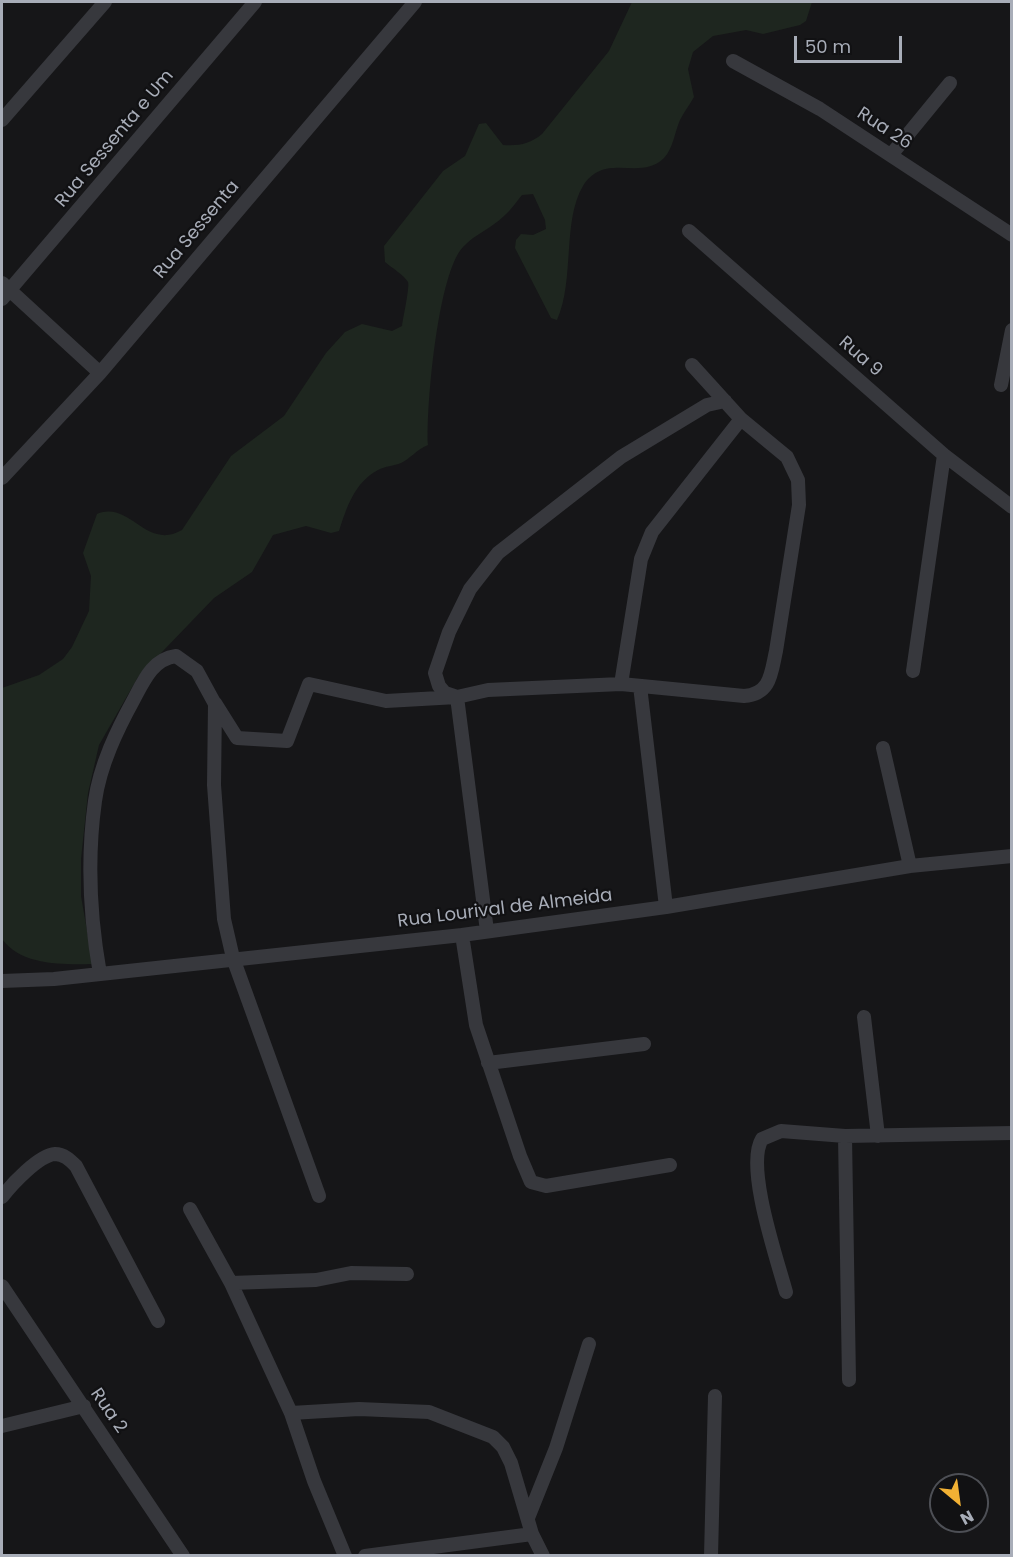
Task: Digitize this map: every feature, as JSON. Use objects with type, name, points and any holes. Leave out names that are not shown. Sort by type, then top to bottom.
[{"type":"street","points":[[2,120],[105,2]]},
{"type":"street","name":"Rua Sessenta e Um","points":[[4,291],[255,2]]},
{"type":"street","name":"Rua Sessenta","points":[[2,478],[100,373],[415,2]]},
{"type":"street","name":"Rua 26","points":[[733,61],[820,109],[1011,235]]},
{"type":"street","points":[[891,155],[950,83]]},
{"type":"street","name":"Rua 9","points":[[689,231],[944,455],[1011,507]]},
{"type":"street","points":[[4,291],[100,373]]},
{"type":"street","points":[[1001,385],[1011,330]]},
{"type":"street","points":[[100,974],[92,913],[95,800],[118,728],[143,681],[158,662],[166,657],[176,656],[188,662],[202,679],[237,738],[287,741],[309,684],[386,701],[457,697],[488,690],[621,684],[755,695],[766,686],[771,674],[799,505],[798,480],[787,457],[741,419],[692,365]]},
{"type":"street","points":[[457,697],[445,693],[439,686],[435,673],[437,663],[470,589],[498,553],[621,457],[708,405],[724,401]]},
{"type":"street","points":[[621,684],[641,559],[652,532],[741,419]]},
{"type":"street","points":[[914,671],[944,455]]},
{"type":"street","points":[[640,686],[666,907]]},
{"type":"street","points":[[457,697],[487,931]]},
{"type":"street","points":[[213,699],[214,785],[224,919],[233,958],[319,1196]]},
{"type":"street","points":[[883,748],[910,866]]},
{"type":"street","name":"Rua Lourival de Almeida","points":[[2,981],[100,974],[462,935],[666,907],[910,866],[1011,856]]},
{"type":"street","points":[[462,935],[476,1025],[531,1182],[546,1186],[670,1165]]},
{"type":"street","points":[[864,1017],[878,1136]]},
{"type":"street","points":[[488,1063],[644,1044]]},
{"type":"street","points":[[786,1292],[756,1177],[758,1146],[762,1139],[781,1131],[845,1136],[1011,1133]]},
{"type":"street","points":[[845,1136],[849,1380]]},
{"type":"street","points":[[2,1197],[27,1170],[47,1156],[57,1154],[65,1156],[76,1166],[158,1321]]},
{"type":"street","points":[[190,1209],[231,1283],[291,1413],[314,1481],[345,1556]]},
{"type":"street","points":[[231,1283],[316,1280],[351,1273],[407,1274]]},
{"type":"street","name":"Rua 2","points":[[2,1286],[183,1556]]},
{"type":"street","points":[[528,1518],[556,1448],[589,1344]]},
{"type":"street","points":[[711,1556],[716,1396]]},
{"type":"street","points":[[2,1426],[84,1406]]},
{"type":"street","points":[[291,1413],[359,1409],[429,1412],[493,1437],[503,1447],[511,1463],[532,1534],[543,1556]]},
{"type":"street","points":[[365,1556],[532,1534]]},
{"type":"shaded area","points":[[632,2],[812,2],[806,21],[800,25],[763,34],[746,30],[713,36],[693,52],[688,69],[694,97],[680,120],[672,145],[664,158],[655,165],[644,168],[602,170],[592,176],[583,186],[573,216],[566,287],[557,320],[551,318],[515,248],[516,240],[521,234],[533,235],[546,229],[545,220],[533,194],[522,195],[499,220],[463,247],[454,261],[440,311],[429,401],[428,445],[401,463],[370,475],[352,496],[339,531],[331,533],[306,526],[273,535],[252,572],[214,598],[138,677],[99,745],[88,793],[81,859],[81,896],[89,942],[101,964],[61,964],[34,960],[11,948],[2,939],[2,688],[39,675],[63,659],[72,647],[89,611],[91,576],[83,553],[97,514],[109,512],[119,514],[158,534],[169,535],[182,530],[231,456],[284,416],[326,353],[345,332],[362,324],[392,331],[402,326],[408,282],[385,262],[384,246],[443,171],[465,156],[479,124],[486,123],[503,145],[524,144],[542,134],[609,51]]}]
